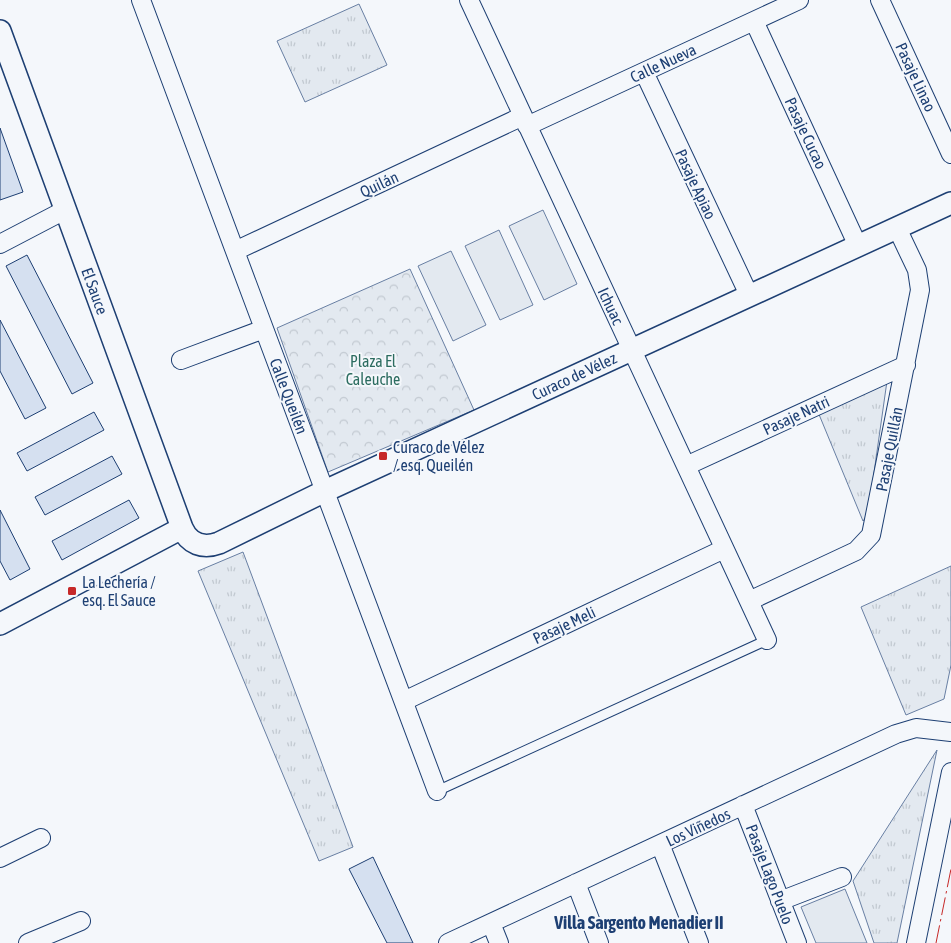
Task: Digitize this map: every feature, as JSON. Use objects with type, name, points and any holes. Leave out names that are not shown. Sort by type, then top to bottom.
[{"type":"street","name":"Ichuac","points":[[469,0],[767,640]]},
{"type":"street","name":"Calle Nueva","points":[[525,121],[644,72],[754,21],[769,6],[799,0]]},
{"type":"street","name":"Pasaje Linao","points":[[880,0],[951,154]]},
{"type":"street","name":"Calle Queilén","points":[[145,1],[235,251],[437,791]]},
{"type":"street","name":"Pasaje Cucao","points":[[754,21],[858,246]]},
{"type":"street","name":"El Sauce","points":[[0,31],[182,528],[185,535],[198,545]]},
{"type":"street","name":"Pasaje Apiao","points":[[644,72],[748,296]]},
{"type":"street","name":"Quilán","points":[[235,251],[525,121]]},
{"type":"street","name":"Curaco de Vélez","points":[[198,545],[205,546],[219,543],[325,491],[951,203]]},
{"type":"street","points":[[0,244],[65,210]]},
{"type":"street","name":"Pasaje Quillán","points":[[749,601],[856,551],[866,542],[874,526],[920,284],[917,270],[897,228]]},
{"type":"street","points":[[182,360],[264,329]]},
{"type":"street","name":"Pasaje Natri","points":[[686,466],[906,365]]},
{"type":"street","points":[[0,624],[182,528]]},
{"type":"street","name":"Pasaje Meli","points":[[404,702],[724,549]]},
{"type":"street","name":"Los Viñedos","points":[[448,943],[906,730],[924,728],[951,732]]},
{"type":"street","points":[[916,943],[951,772]]},
{"type":"street","name":"Pasaje Lago Puelo","points":[[743,805],[796,943]]},
{"type":"street","points":[[0,858],[41,838]]},
{"type":"street","points":[[660,844],[698,943]]},
{"type":"street","points":[[780,902],[842,876]]},
{"type":"street","points":[[576,883],[599,943]]},
{"type":"street","points":[[28,943],[81,921]]},
{"type":"street","points":[[492,923],[499,943]]},
{"type":"lane","points":[[437,791],[767,640]]},
{"type":"green space","points":[[359,4],[387,65],[305,102],[277,41]]},
{"type":"green space","points":[[543,210],[577,284],[544,300],[509,226]]},
{"type":"green space","points":[[499,230],[533,305],[500,320],[465,246]]},
{"type":"green space","points":[[451,251],[486,325],[453,341],[418,266]]},
{"type":"green space","name":"Plaza El Caleuche","points":[[410,269],[474,410],[328,472],[277,328]]},
{"type":"green space","points":[[887,381],[868,515],[863,521],[818,412]]},
{"type":"green space","points":[[243,552],[353,847],[319,861],[198,571]]},
{"type":"green space","points":[[951,566],[951,665],[944,699],[906,715],[861,607]]},
{"type":"green space","points":[[937,750],[897,943],[874,943],[853,881]]},
{"type":"green space","points":[[845,889],[867,943],[816,943],[801,907]]},
{"type":"building","points":[[0,128],[23,192],[0,200]]},
{"type":"building","points":[[27,255],[93,383],[72,394],[6,266]]},
{"type":"building","points":[[0,320],[46,408],[25,419],[0,371]]},
{"type":"building","points":[[94,412],[104,430],[27,471],[17,453]]},
{"type":"building","points":[[112,456],[122,474],[45,515],[35,497]]},
{"type":"building","points":[[129,500],[139,518],[62,560],[52,541]]},
{"type":"building","points":[[0,510],[30,569],[10,580],[0,561]]},
{"type":"building","points":[[373,857],[413,943],[387,943],[349,869]]},
{"type":"power","points":[[936,943],[951,869]]},
{"type":"place","name":"Curaco de Vélez / esq. Queilén","points":[[383,456]]},
{"type":"place","name":"La Lechería / esq. El Sauce","points":[[72,591]]},
{"type":"district","name":"Villa Sargento Menadier II","points":[[639,923]]}]
